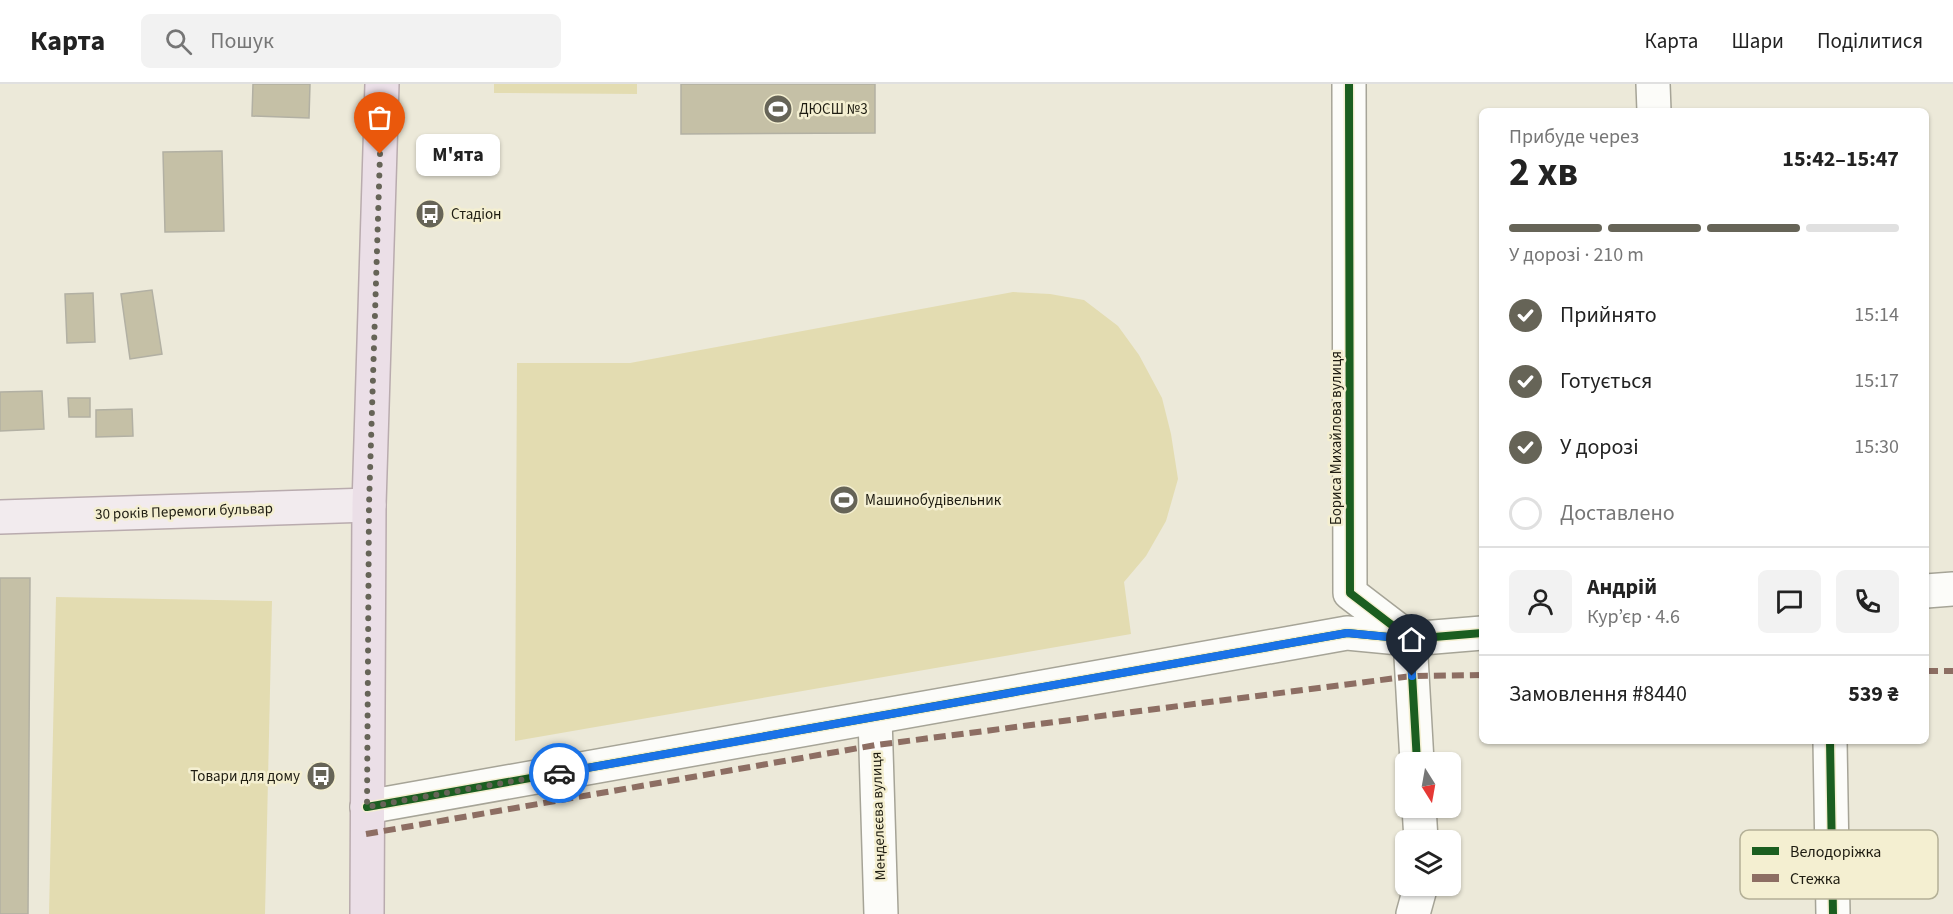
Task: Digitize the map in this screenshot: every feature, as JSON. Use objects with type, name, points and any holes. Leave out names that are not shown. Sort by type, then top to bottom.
[{"type":"highway","points":[[367,914],[369,505],[382,84]]},
{"type":"main road","name":"30 років Перемоги бульвар","points":[[0,517],[369,505]]},
{"type":"street","name":"Бориса Михайлова вулиця","points":[[1349,84],[1350,593],[1410,639]]},
{"type":"street","points":[[1653,84],[1654,108]]},
{"type":"street","points":[[1929,591],[1953,589]]},
{"type":"street","points":[[367,807],[1347,633],[1410,639],[1479,633]]},
{"type":"street","points":[[1410,639],[1416,752]]},
{"type":"street","name":"Менделєєва вулиця","points":[[874,717],[881,914]]},
{"type":"street","points":[[1830,744],[1832,830]]},
{"type":"street","points":[[1413,914],[1418,896]]},
{"type":"street","points":[[1833,899],[1833,914]]},
{"type":"shaded area","points":[[494,84],[637,84],[637,94],[494,93]]},
{"type":"shaded area","name":"Машинобудівельник","points":[[1013,292],[1050,294],[1084,300],[1118,326],[1139,355],[1162,398],[1171,434],[1178,479],[1166,521],[1146,556],[1124,582],[1131,634],[515,741],[517,363],[630,363]]},
{"type":"shaded area","points":[[56,597],[272,601],[265,914],[49,914]]},
{"type":"building","points":[[253,84],[310,84],[309,118],[252,116]]},
{"type":"building","name":"ДЮСШ №3","points":[[681,84],[875,84],[875,133],[681,134]]},
{"type":"building","points":[[222,151],[224,231],[165,232],[163,152]]},
{"type":"building","points":[[152,290],[162,354],[130,359],[121,294]]},
{"type":"building","points":[[93,293],[95,342],[67,343],[65,294]]},
{"type":"building","points":[[42,391],[44,429],[0,431],[0,392]]},
{"type":"building","points":[[68,398],[90,398],[90,417],[69,417]]},
{"type":"building","points":[[132,409],[133,436],[96,437],[96,410]]},
{"type":"building","points":[[0,578],[30,578],[28,914],[0,914]]},
{"type":"marked path","points":[[1929,671],[1953,671]]},
{"type":"marked path","points":[[366,834],[876,745],[1412,676],[1479,675]]},
{"type":"cycle path","points":[[1349,84],[1350,593],[1410,639],[1416,752]]},
{"type":"cycle path","points":[[367,807],[1347,633],[1410,639],[1479,633]]},
{"type":"cycle path","points":[[1830,744],[1832,830]]},
{"type":"cycle path","points":[[1833,899],[1833,914]]},
{"type":"way so far","points":[[380,154],[369,505],[367,807],[559,773]]},
{"type":"place","name":"ДЮСШ №3","points":[[778,109]]},
{"type":"place","name":"М'ята","points":[[380,154]]},
{"type":"place","name":"Стадіон","points":[[430,214]]},
{"type":"place","name":"Машинобудівельник","points":[[844,500]]},
{"type":"place","name":"Товари для дому","points":[[321,776]]},
{"type":"route","points":[[559,773],[1347,633],[1410,639],[1412,676]]}]
